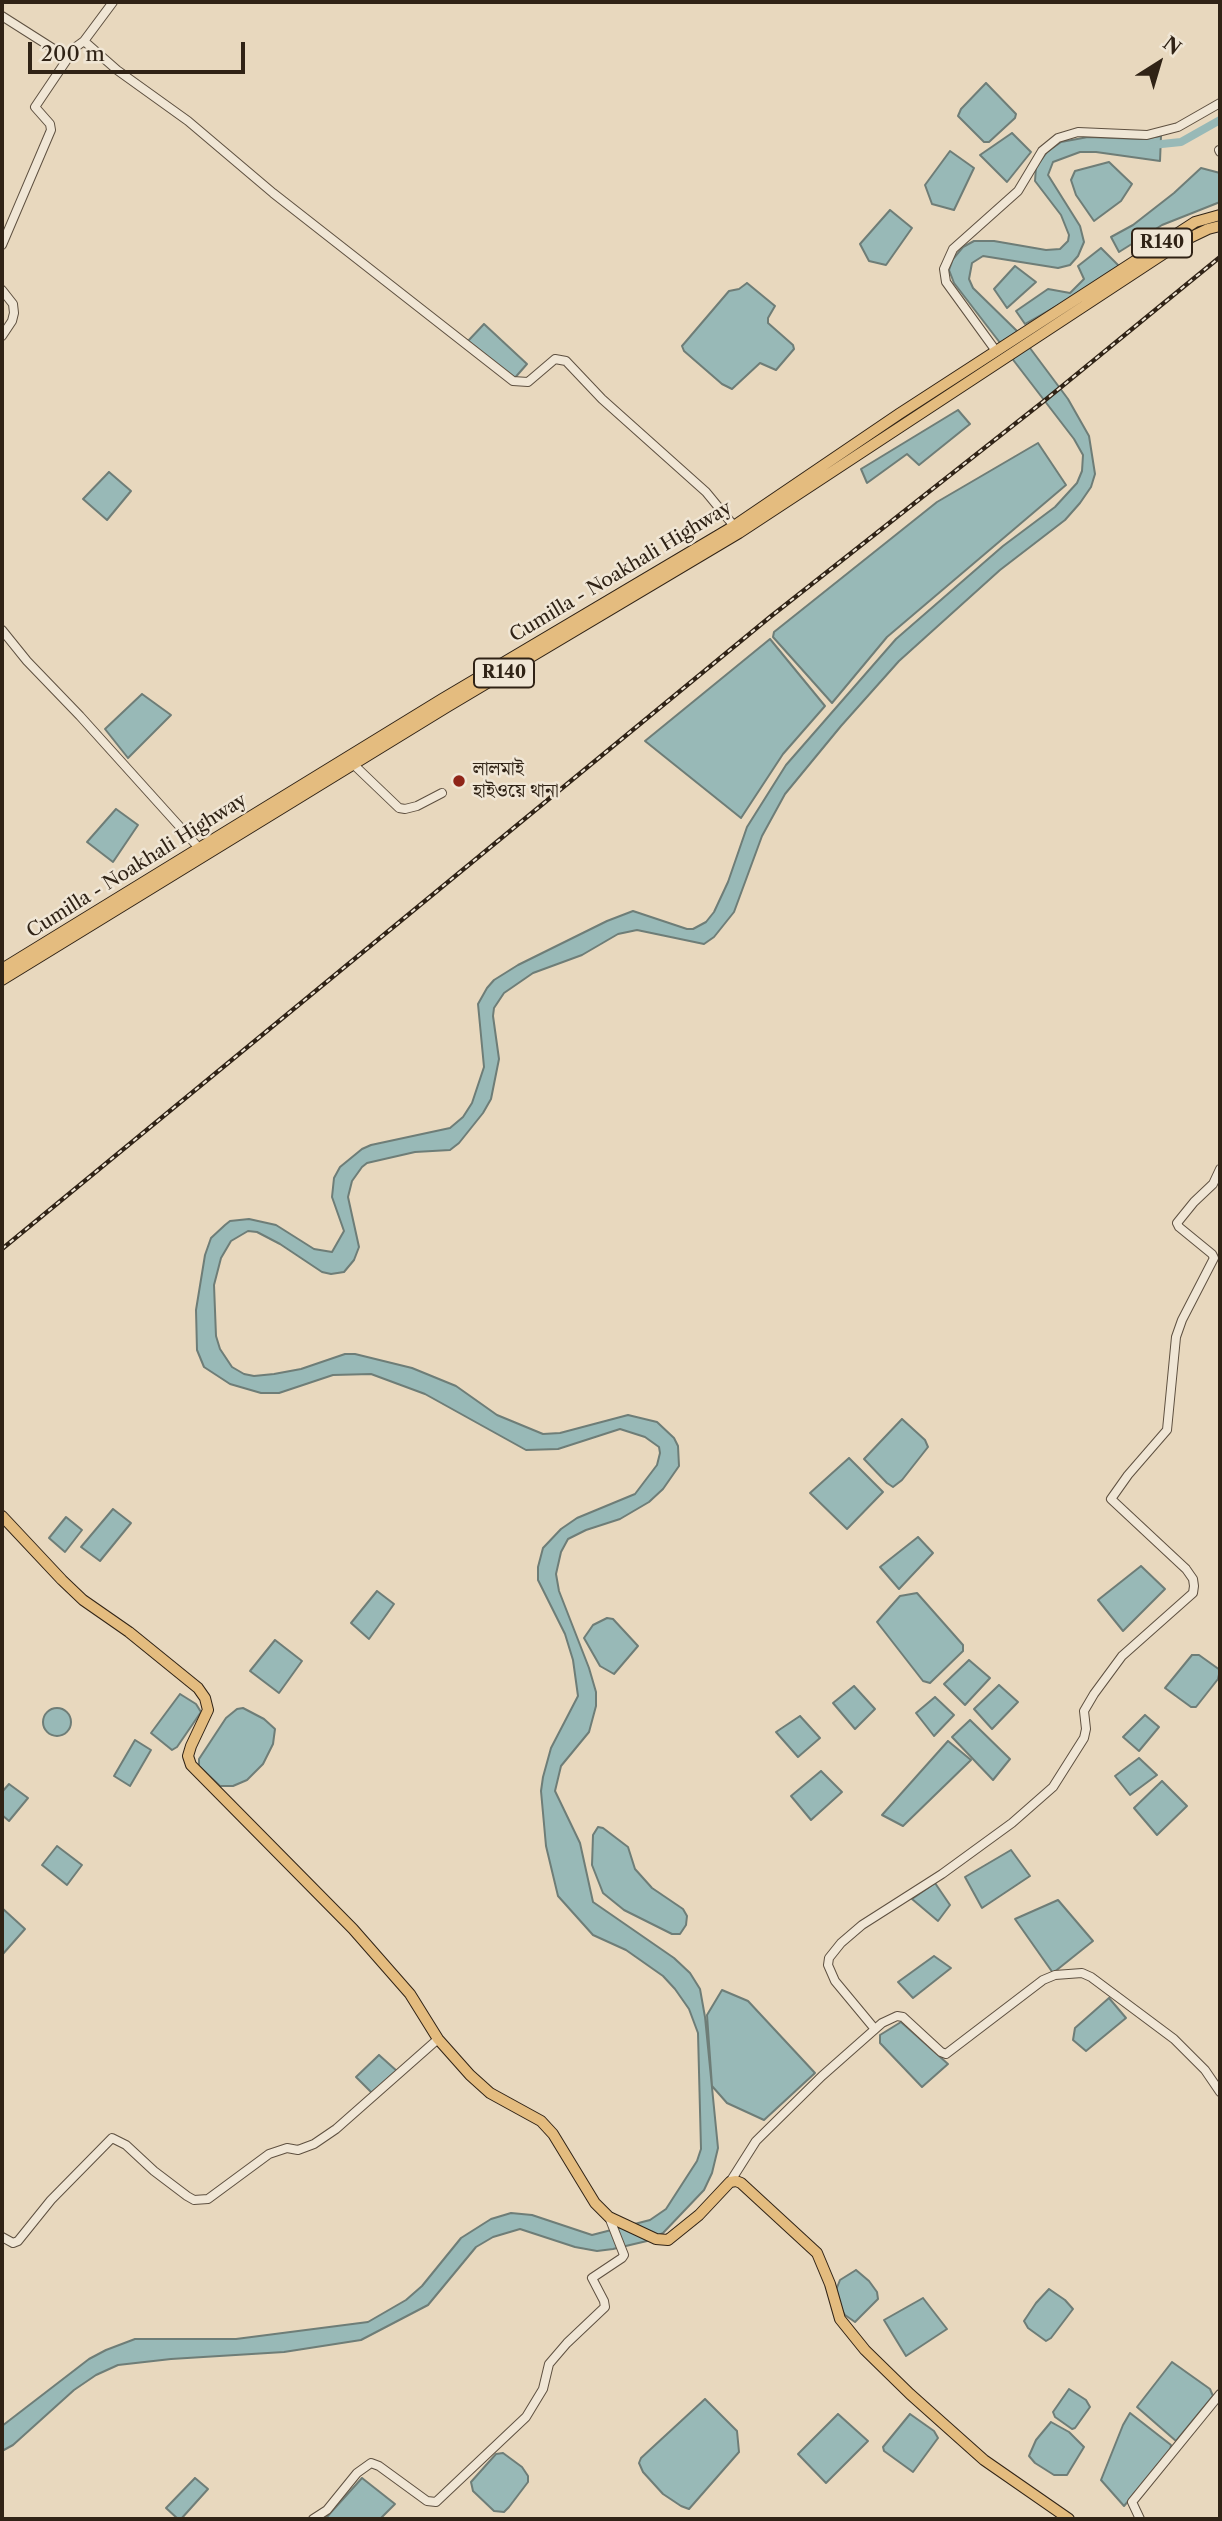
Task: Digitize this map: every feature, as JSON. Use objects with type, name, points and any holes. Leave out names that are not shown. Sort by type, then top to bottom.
[{"type":"main road","name":"Cumilla - Noakhali Highway","points":[[2,969],[199,848],[656,578],[739,533],[1002,361],[1107,279],[1195,222],[1220,215]]},
{"type":"main road","name":"Cumilla - Noakhali Highway","points":[[656,578],[996,351],[1109,290],[1183,241],[1220,226]]},
{"type":"main road","name":"R140","points":[[2,980],[656,578]]},
{"type":"main road","points":[[2,1516],[83,1600],[129,1632],[198,1688],[205,1698],[208,1710],[191,1746],[188,1756],[191,1765],[353,1929],[410,1994],[438,2039],[470,2075],[491,2093],[541,2121],[553,2134],[595,2203],[613,2220],[656,2239],[668,2240],[699,2215],[730,2182],[741,2183],[817,2253],[840,2319],[874,2360],[984,2460],[1069,2519]]},
{"type":"street","points":[[2,245],[51,130],[50,124],[36,106],[73,49],[84,40],[113,2]]},
{"type":"street","points":[[2,16],[68,58]]},
{"type":"street","points":[[84,40],[117,70],[188,121],[273,193],[513,381],[528,382],[555,359],[566,361],[602,399],[706,492],[734,526]]},
{"type":"street","points":[[996,351],[946,282],[944,269],[953,249],[1018,191],[1042,151],[1058,138],[1078,132],[1147,135],[1178,127],[1220,103]]},
{"type":"street","points":[[2,290],[13,304],[14,313],[2,336]]},
{"type":"street","points":[[2,630],[199,848]]},
{"type":"street","points":[[354,764],[399,808],[417,806],[442,793]]},
{"type":"street","points":[[874,2028],[835,1981],[828,1965],[829,1958],[862,1924],[942,1874],[1013,1823],[1053,1787],[1084,1738],[1084,1711],[1094,1694],[1122,1656],[1193,1593],[1193,1579],[1186,1569],[1111,1499],[1167,1430],[1176,1337],[1214,1256],[1177,1223],[1213,1184],[1220,1168]]},
{"type":"street","points":[[730,2182],[756,2141],[874,2028],[900,2015],[946,2054],[1043,1980],[1055,1975],[1082,1973],[1091,1977],[1174,2039],[1205,2070],[1220,2092]]},
{"type":"street","points":[[2,2237],[13,2243],[18,2241],[51,2200],[112,2138],[126,2145],[187,2196],[194,2200],[208,2199],[269,2154],[287,2148],[298,2150],[314,2144],[336,2129],[438,2039]]},
{"type":"street","points":[[313,2519],[327,2510],[357,2473],[371,2463],[427,2501],[436,2502],[526,2417],[543,2389],[549,2364],[605,2307],[592,2278],[622,2259],[613,2220]]},
{"type":"street","points":[[1140,2519],[1132,2502],[1220,2394]]},
{"type":"water","points":[[986,83],[1016,114],[989,142],[984,142],[958,116],[961,109]]},
{"type":"water","points":[[1012,133],[1031,152],[1007,182],[980,155]]},
{"type":"water","points":[[1161,136],[1160,161],[1080,152],[1053,162],[1048,175],[1080,226],[1084,242],[1078,256],[1070,265],[1058,268],[983,256],[972,263],[969,279],[973,288],[1018,332],[1068,399],[1089,436],[1095,474],[1091,487],[1080,503],[1065,520],[1000,570],[899,661],[841,726],[785,794],[762,836],[734,912],[714,937],[704,944],[637,930],[618,934],[582,955],[533,973],[504,993],[494,1008],[499,1059],[491,1099],[483,1113],[450,1150],[415,1152],[367,1163],[362,1167],[352,1181],[348,1197],[359,1247],[354,1260],[344,1272],[322,1272],[280,1244],[257,1232],[248,1231],[231,1241],[221,1258],[214,1285],[216,1336],[220,1349],[232,1367],[244,1374],[274,1374],[301,1369],[345,1354],[355,1354],[412,1368],[456,1386],[497,1415],[543,1434],[560,1433],[628,1415],[657,1422],[674,1438],[678,1446],[679,1466],[663,1489],[649,1502],[620,1519],[568,1539],[561,1552],[556,1574],[559,1591],[589,1668],[596,1692],[596,1706],[589,1732],[561,1766],[555,1791],[580,1843],[593,1902],[674,1958],[690,1973],[700,1989],[718,2148],[712,2173],[704,2190],[663,2233],[647,2241],[613,2249],[597,2251],[575,2247],[520,2229],[493,2237],[476,2247],[428,2305],[361,2340],[284,2352],[118,2365],[96,2375],[74,2390],[13,2445],[2,2451],[2,2426],[89,2359],[106,2350],[135,2339],[236,2339],[368,2322],[406,2300],[422,2286],[461,2238],[491,2219],[511,2213],[532,2215],[592,2235],[650,2220],[666,2209],[697,2161],[701,2149],[698,2033],[689,2009],[663,1976],[626,1950],[593,1935],[558,1896],[546,1846],[541,1791],[551,1748],[578,1696],[573,1660],[565,1634],[538,1580],[543,1548],[561,1529],[577,1518],[635,1494],[657,1465],[659,1447],[645,1437],[620,1429],[558,1449],[526,1450],[425,1394],[371,1374],[333,1375],[279,1393],[261,1393],[230,1384],[204,1367],[197,1350],[196,1310],[205,1255],[211,1238],[225,1225],[230,1221],[249,1219],[276,1225],[314,1249],[332,1252],[344,1231],[332,1197],[334,1178],[340,1167],[371,1145],[450,1128],[463,1117],[472,1103],[484,1067],[478,1004],[494,980],[518,965],[633,911],[687,929],[706,922],[714,912],[728,882],[747,827],[786,765],[896,639],[1003,546],[1055,507],[1077,483],[1082,471],[1083,455],[1074,439],[954,283],[949,270],[953,259],[963,247],[974,241],[994,241],[1046,250],[1060,249],[1068,241],[1069,235],[1061,215],[1035,181],[1036,167],[1047,152],[1061,142],[1088,137],[1141,139]]},
{"type":"water","points":[[950,151],[974,168],[954,210],[932,204],[925,185]]},
{"type":"water","points":[[1109,162],[1132,184],[1121,201],[1094,221],[1076,195],[1071,180],[1075,171]]},
{"type":"water","points":[[1201,168],[1220,173],[1220,202],[1162,225],[1119,252],[1111,237],[1133,225]]},
{"type":"water","points":[[890,210],[912,228],[886,265],[869,261],[860,244]]},
{"type":"water","points":[[1101,248],[1122,269],[1025,324],[1016,311],[1048,289],[1070,293],[1084,279],[1078,266]]},
{"type":"water","points":[[1015,266],[1036,282],[1007,308],[994,289]]},
{"type":"water","points":[[747,283],[775,306],[768,323],[793,345],[794,349],[776,370],[760,363],[732,389],[722,384],[684,351],[682,346],[729,291],[739,289]]},
{"type":"water","points":[[484,324],[527,364],[513,380],[468,341]]},
{"type":"water","points":[[958,410],[970,424],[919,465],[907,454],[867,483],[861,469]]},
{"type":"water","points":[[1038,443],[1066,485],[887,637],[832,703],[773,637],[774,632],[937,502]]},
{"type":"water","points":[[109,472],[131,491],[107,520],[83,499]]},
{"type":"water","points":[[770,639],[825,706],[783,754],[741,818],[645,741]]},
{"type":"water","points":[[142,694],[171,715],[128,758],[105,729]]},
{"type":"water","points":[[116,809],[138,825],[113,862],[87,842]]},
{"type":"water","points":[[902,1419],[925,1440],[928,1447],[902,1480],[893,1487],[864,1459]]},
{"type":"water","points":[[849,1458],[883,1492],[847,1529],[810,1493]]},
{"type":"water","points":[[113,1509],[131,1523],[100,1561],[81,1547]]},
{"type":"water","points":[[66,1517],[82,1530],[65,1552],[49,1538]]},
{"type":"water","points":[[918,1537],[933,1553],[899,1589],[880,1567]]},
{"type":"water","points":[[1141,1566],[1165,1589],[1123,1631],[1098,1600]]},
{"type":"water","points":[[377,1591],[394,1604],[369,1639],[351,1623]]},
{"type":"water","points":[[917,1593],[963,1645],[963,1651],[930,1683],[923,1681],[877,1622],[900,1596]]},
{"type":"water","points":[[607,1618],[613,1619],[638,1646],[614,1674],[600,1666],[584,1638],[593,1625]]},
{"type":"water","points":[[275,1640],[302,1661],[279,1693],[250,1671]]},
{"type":"water","points":[[1192,1655],[1199,1655],[1220,1670],[1218,1679],[1196,1707],[1191,1707],[1165,1688]]},
{"type":"water","points":[[969,1660],[990,1678],[965,1705],[944,1684]]},
{"type":"water","points":[[999,1685],[1018,1702],[992,1729],[974,1709]]},
{"type":"water","points":[[854,1686],[875,1709],[855,1729],[833,1703]]},
{"type":"water","points":[[180,1694],[196,1704],[201,1712],[177,1747],[172,1750],[151,1733]]},
{"type":"water","points":[[935,1697],[954,1715],[934,1736],[916,1713]]},
{"type":"water","points":[[57,1708],[67,1712],[71,1722],[67,1732],[57,1736],[47,1732],[43,1722],[47,1712]]},
{"type":"water","points":[[243,1708],[264,1719],[275,1729],[273,1744],[263,1764],[247,1780],[233,1786],[220,1786],[199,1766],[199,1759],[226,1718],[237,1709]]},
{"type":"water","points":[[1145,1715],[1159,1727],[1139,1751],[1123,1737]]},
{"type":"water","points":[[800,1716],[820,1738],[798,1757],[776,1732]]},
{"type":"water","points":[[970,1720],[1010,1759],[993,1780],[952,1737]]},
{"type":"water","points":[[135,1740],[151,1750],[130,1786],[114,1776]]},
{"type":"water","points":[[948,1741],[971,1760],[903,1826],[882,1815]]},
{"type":"water","points":[[1139,1758],[1157,1775],[1130,1795],[1115,1776]]},
{"type":"water","points":[[821,1771],[842,1792],[811,1820],[791,1796]]},
{"type":"water","points":[[1162,1781],[1187,1806],[1157,1835],[1134,1808]]},
{"type":"water","points":[[9,1784],[28,1798],[9,1821],[2,1815],[2,1792]]},
{"type":"water","points":[[598,1827],[628,1847],[635,1869],[652,1888],[683,1909],[687,1916],[686,1925],[680,1934],[672,1934],[624,1910],[603,1893],[592,1865],[593,1835]]},
{"type":"water","points":[[57,1846],[82,1865],[67,1885],[42,1865]]},
{"type":"water","points":[[1011,1850],[1030,1876],[982,1908],[965,1877]]},
{"type":"water","points":[[935,1883],[950,1905],[938,1921],[912,1899]]},
{"type":"water","points":[[1058,1900],[1093,1941],[1053,1973],[1015,1919]]},
{"type":"water","points":[[2,1908],[25,1929],[2,1955]]},
{"type":"water","points":[[934,1956],[951,1968],[913,1998],[898,1982]]},
{"type":"water","points":[[722,1990],[748,2001],[815,2073],[764,2120],[727,2103],[712,2086],[707,2015]]},
{"type":"water","points":[[1109,1998],[1126,2018],[1086,2051],[1073,2040],[1075,2028]]},
{"type":"water","points":[[901,2022],[948,2064],[922,2087],[880,2043],[880,2035]]},
{"type":"water","points":[[379,2055],[398,2072],[373,2094],[356,2077]]},
{"type":"water","points":[[856,2270],[869,2281],[877,2292],[878,2299],[855,2322],[845,2315],[839,2306],[836,2290],[840,2280]]},
{"type":"water","points":[[1049,2289],[1073,2309],[1046,2341],[1028,2328],[1024,2321]]},
{"type":"water","points":[[923,2298],[947,2329],[906,2356],[884,2320]]},
{"type":"water","points":[[1172,2362],[1210,2389],[1213,2396],[1176,2441],[1137,2407]]},
{"type":"water","points":[[1069,2389],[1086,2400],[1090,2407],[1072,2429],[1055,2417],[1053,2412]]},
{"type":"water","points":[[705,2399],[737,2431],[739,2452],[689,2509],[663,2494],[643,2472],[639,2463],[641,2458]]},
{"type":"water","points":[[1130,2413],[1171,2445],[1170,2452],[1124,2506],[1101,2480]]},
{"type":"water","points":[[838,2414],[868,2441],[826,2483],[798,2454]]},
{"type":"water","points":[[910,2414],[934,2431],[938,2438],[913,2472],[884,2451],[883,2447]]},
{"type":"water","points":[[1051,2422],[1069,2432],[1084,2447],[1067,2475],[1054,2475],[1029,2456],[1036,2440]]},
{"type":"water","points":[[503,2453],[522,2467],[528,2476],[528,2482],[504,2512],[494,2511],[473,2491],[471,2482],[496,2454]]},
{"type":"water","points":[[195,2478],[208,2489],[181,2519],[178,2519],[166,2508]]},
{"type":"water","points":[[362,2478],[395,2504],[380,2519],[325,2519]]},
{"type":"waterway","points":[[1152,145],[1181,142],[1220,120]]},
{"type":"railway","points":[[2,1249],[770,617],[1044,401],[1220,257]]},
{"type":"place","name":"লালমাই হাইওয়ে থানা","points":[[459,781]]}]
